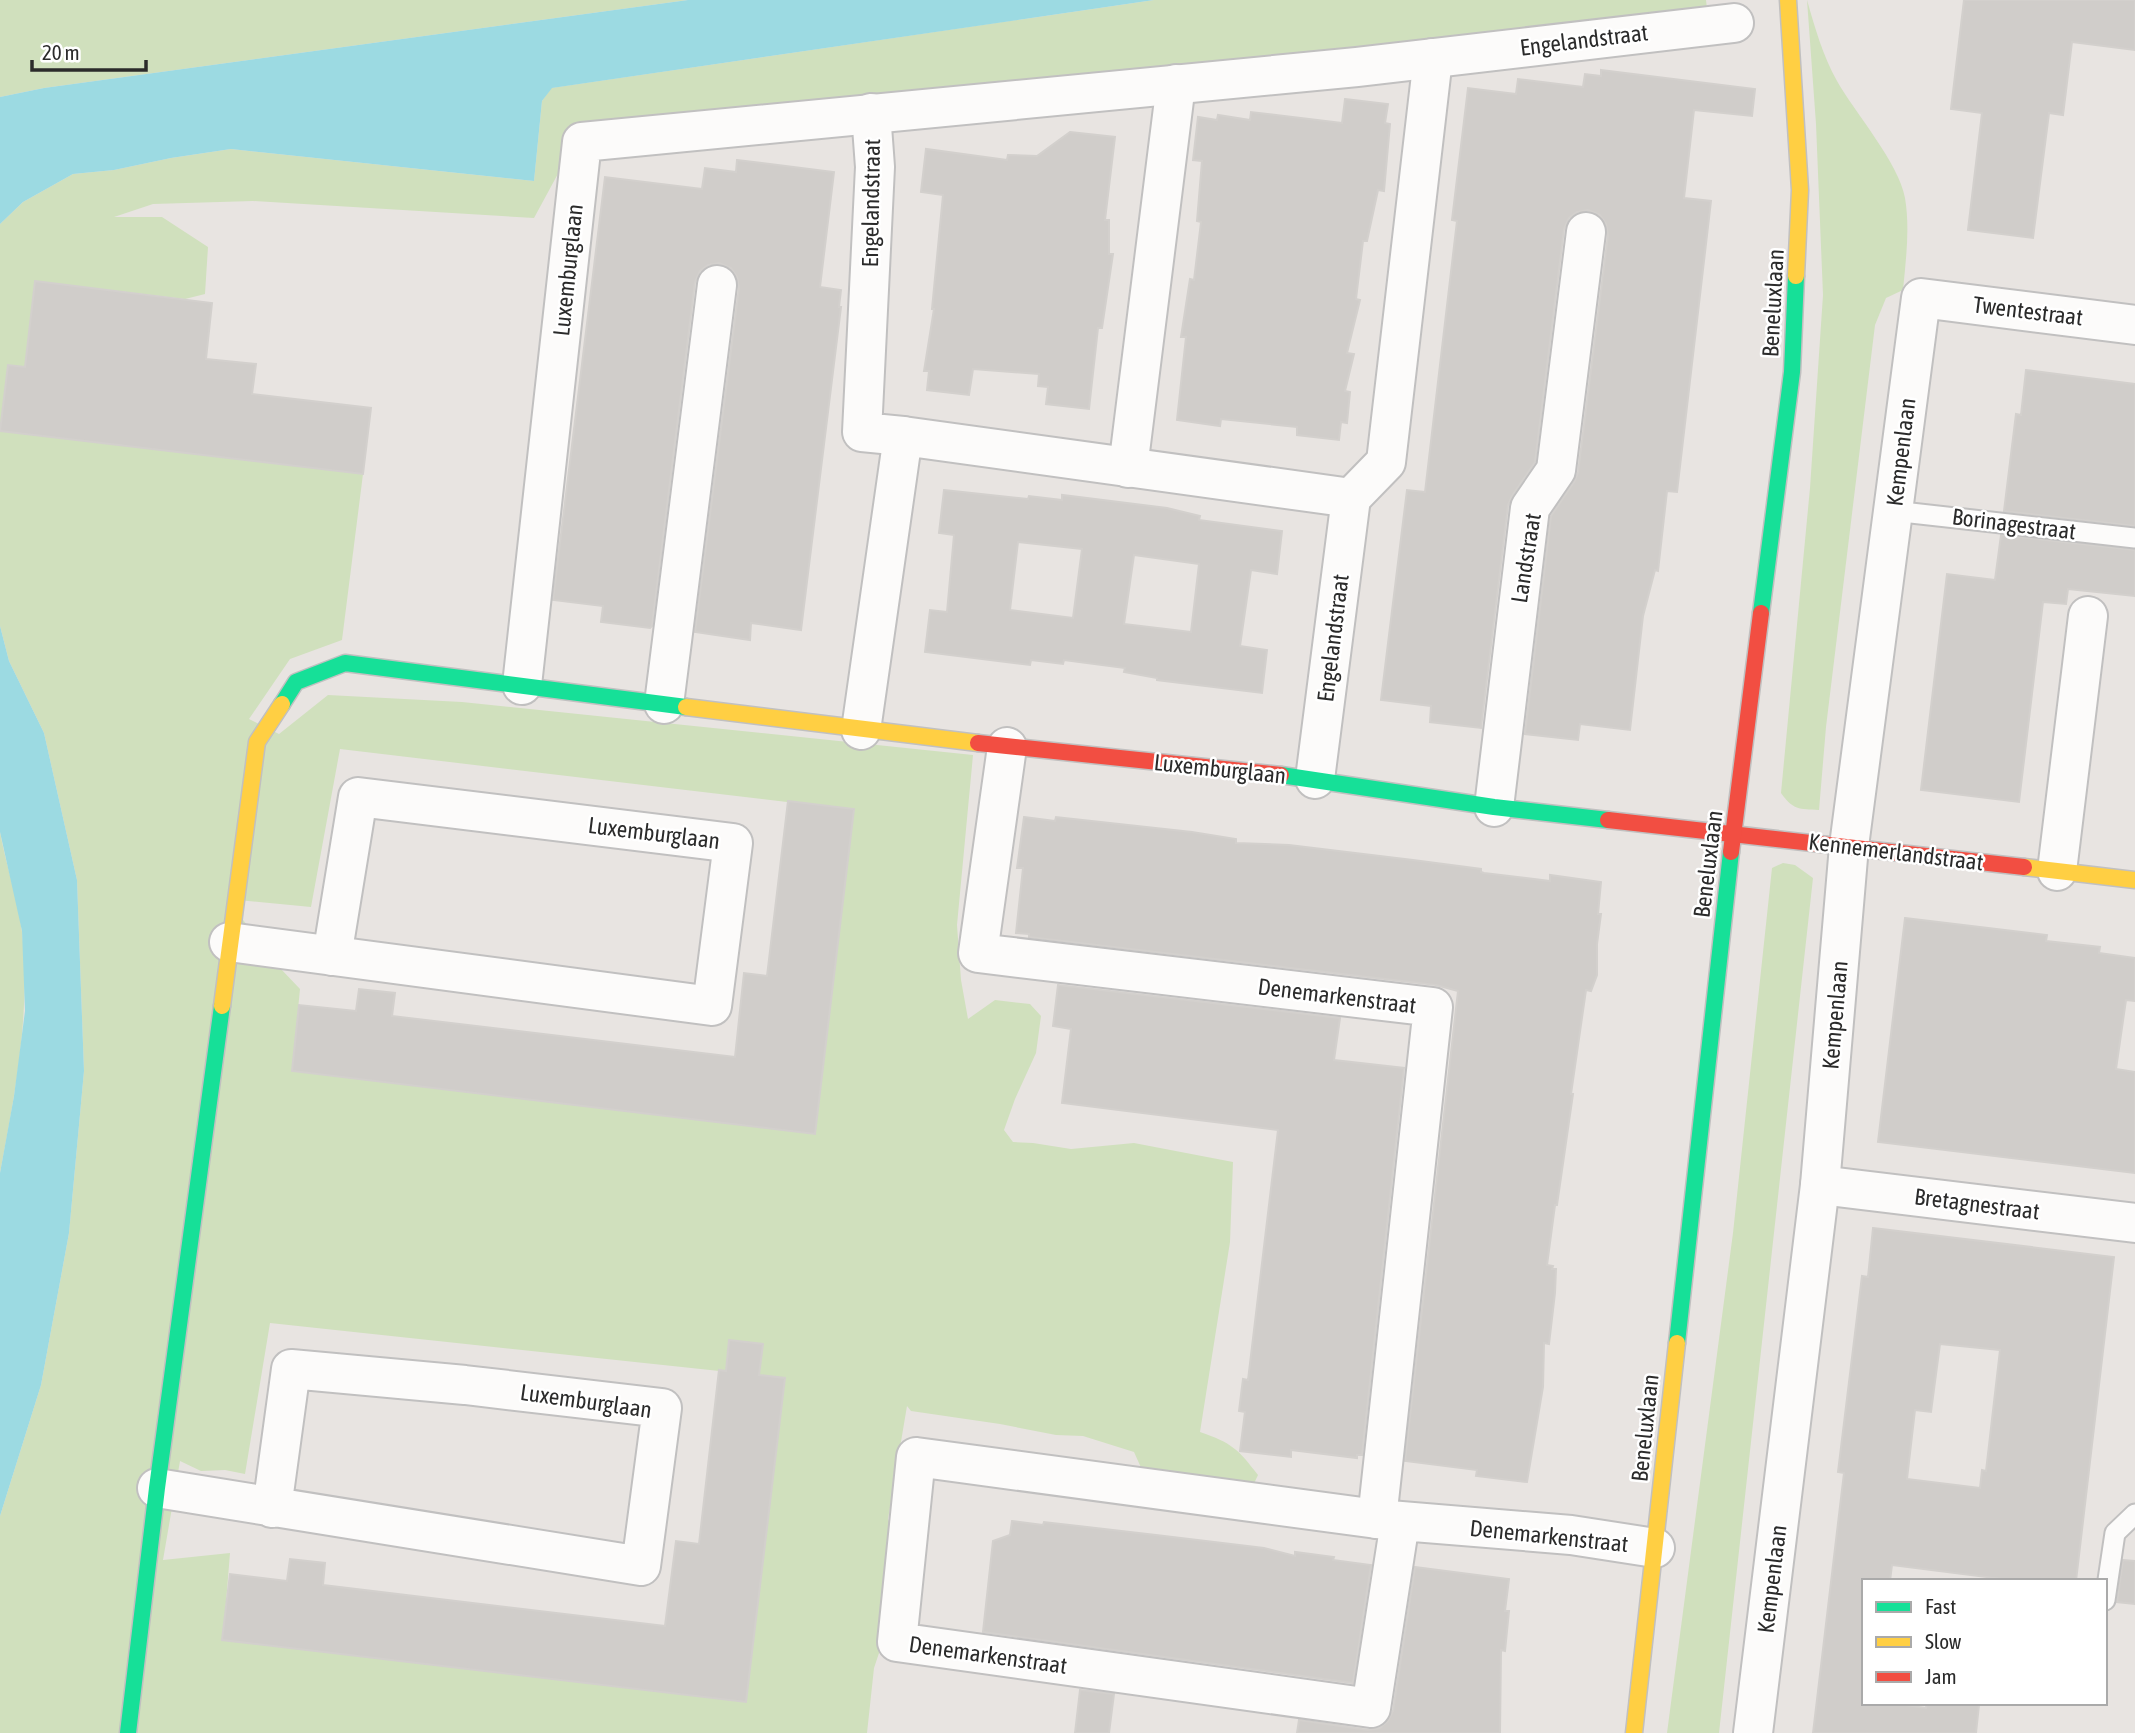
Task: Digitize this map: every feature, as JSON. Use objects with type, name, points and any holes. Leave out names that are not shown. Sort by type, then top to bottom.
[{"type":"street","name":"Beneluxlaan","points":[[1633,1733],[1734,834],[1792,372],[1800,190],[1788,0]]},
{"type":"street","name":"Engelandstraat","points":[[1315,779],[1351,498],[862,432],[875,167],[871,113],[1433,58],[1734,23]]},
{"type":"street","points":[[1351,498],[1386,462],[1433,58]]},
{"type":"street","points":[[1128,468],[1176,84]]},
{"type":"street","name":"Luxemburglaan","points":[[522,685],[582,142],[871,113]]},
{"type":"street","name":"Landstraat","points":[[1494,807],[1530,508],[1556,470],[1586,232]]},
{"type":"street","points":[[664,704],[717,285]]},
{"type":"street","name":"Twentestraat","points":[[1921,298],[2135,325]]},
{"type":"street","name":"Kempenlaan","points":[[1753,1733],[1820,1185],[1849,846],[1921,298]]},
{"type":"street","points":[[861,730],[903,436]]},
{"type":"street","points":[[2057,871],[2088,616]]},
{"type":"street","name":"Luxemburglaan","points":[[128,1733],[157,1488],[257,742],[296,682],[345,663],[861,730],[1315,779],[1494,807],[1734,834]]},
{"type":"street","name":"Denemarkenstraat","points":[[1007,747],[978,953],[1433,1007],[1389,1521],[1371,1708],[897,1642],[916,1457],[1389,1521],[1571,1535],[1655,1548]]},
{"type":"street","name":"Luxemburglaan","points":[[229,942],[332,956],[712,1006],[733,843],[358,797],[332,956]]},
{"type":"street","name":"Kennemerlandstraat","points":[[1734,834],[2135,880]]},
{"type":"street","name":"Bretagnestraat","points":[[1820,1185],[2135,1223]]},
{"type":"street","name":"Luxemburglaan","points":[[157,1488],[272,1508],[641,1566],[662,1408],[291,1368],[272,1508]]},
{"type":"lane","name":"Borinagestraat","points":[[1893,510],[2135,538]]},
{"type":"lane","points":[[2107,1587],[2115,1533],[2135,1514]]},
{"type":"green space","points":[[0,0],[688,0],[44,88],[0,97]]},
{"type":"green space","points":[[1154,0],[1706,0],[1708,17],[745,110],[586,122],[534,218],[253,201],[153,204],[114,217],[162,217],[208,247],[205,294],[185,299],[35,281],[25,367],[8,365],[0,429],[0,224],[23,202],[73,174],[114,170],[231,149],[534,181],[542,101],[551,88]]},
{"type":"green space","points":[[1807,0],[1832,71],[1886,154],[1901,184],[1907,221],[1903,290],[1886,298],[1875,325],[1826,727],[1819,810],[1797,808],[1781,793],[1810,488],[1823,295],[1816,124]]},
{"type":"green space","points":[[0,431],[363,474],[342,640],[290,659],[249,719],[279,734],[328,695],[462,702],[973,755],[957,925],[961,980],[968,1019],[995,1000],[1030,1004],[1041,1016],[1036,1053],[1004,1130],[1013,1142],[1071,1149],[1134,1143],[1233,1162],[1230,1242],[1200,1432],[1227,1444],[1251,1466],[1258,1475],[1249,1494],[1143,1472],[1134,1452],[1083,1436],[1056,1435],[911,1411],[907,1406],[888,1519],[896,1538],[889,1623],[874,1668],[867,1733],[0,1733],[0,1516],[41,1385],[69,1233],[84,1071],[77,880],[44,733],[9,661],[0,626]],"holes":[[[340,749],[854,810],[815,1133],[292,1071],[300,989],[280,968],[227,899],[311,907]],[[270,1323],[784,1378],[746,1702],[223,1640],[230,1553],[163,1560],[180,1461],[201,1471],[225,1470],[245,1474]]]},
{"type":"green space","points":[[0,832],[22,932],[24,993],[16,1083],[0,1173]]},
{"type":"green space","points":[[1783,863],[1795,865],[1813,878],[1719,1733],[1667,1733],[1733,1233],[1772,868]]},
{"type":"water","points":[[688,0],[1154,0],[552,88],[542,101],[534,181],[231,149],[114,170],[73,174],[23,202],[0,224],[0,97],[44,88]]},
{"type":"water","points":[[0,626],[9,661],[44,733],[77,880],[84,1071],[69,1233],[41,1385],[0,1516],[0,1173],[25,1011],[22,931],[0,832]]},
{"type":"building","points":[[1964,0],[2135,0],[2135,50],[2072,42],[2063,115],[2049,113],[2033,238],[1968,230],[1982,113],[1951,109]]},
{"type":"building","points":[[1601,70],[1755,89],[1752,116],[1694,110],[1684,198],[1711,201],[1677,492],[1667,491],[1658,571],[1655,570],[1643,616],[1630,730],[1580,724],[1578,740],[1525,734],[1551,516],[1578,473],[1608,235],[1606,224],[1600,215],[1588,210],[1577,212],[1569,218],[1564,229],[1535,462],[1508,505],[1481,728],[1430,722],[1431,706],[1381,700],[1407,490],[1425,492],[1457,221],[1452,220],[1468,88],[1516,94],[1518,79],[1583,87],[1585,74],[1601,76]]},
{"type":"building","points":[[1345,99],[1388,104],[1385,123],[1390,124],[1384,191],[1378,190],[1367,241],[1363,241],[1356,299],[1360,300],[1347,353],[1354,354],[1345,391],[1350,392],[1347,423],[1341,422],[1339,440],[1297,435],[1297,427],[1221,419],[1220,426],[1177,420],[1186,337],[1181,337],[1190,279],[1194,280],[1201,222],[1197,221],[1202,161],[1193,160],[1198,117],[1217,120],[1218,115],[1250,120],[1251,112],[1342,123]]},
{"type":"building","points":[[1070,132],[1115,137],[1105,220],[1109,220],[1109,254],[1113,254],[1102,328],[1098,328],[1089,409],[1046,404],[1048,387],[1038,386],[1039,374],[973,369],[969,395],[927,390],[929,371],[924,371],[934,309],[943,195],[921,192],[926,149],[1007,160],[1008,155],[1037,156]]},
{"type":"building","points":[[737,160],[834,172],[820,287],[841,290],[841,307],[801,630],[751,623],[750,640],[695,632],[739,288],[737,277],[731,268],[719,263],[708,265],[700,271],[695,282],[652,626],[650,628],[601,622],[603,606],[553,600],[605,177],[702,189],[705,168],[736,172]]},
{"type":"building","points":[[35,281],[212,303],[206,359],[256,364],[252,394],[371,408],[363,474],[0,431],[8,365],[25,367]]},
{"type":"building","points":[[2026,370],[2135,384],[2135,526],[2004,511],[2016,414],[2021,415]]},
{"type":"building","points":[[944,490],[1028,499],[1029,496],[1062,500],[1062,495],[1167,508],[1200,516],[1199,520],[1282,531],[1277,574],[1251,570],[1240,646],[1267,650],[1262,693],[1157,680],[1124,672],[1125,668],[1064,660],[1063,664],[1031,660],[1030,665],[925,652],[930,610],[947,612],[954,535],[939,533]],"holes":[[[1018,542],[1082,549],[1073,618],[1010,610]],[[1134,555],[1199,564],[1191,632],[1124,624]]]},
{"type":"building","points":[[2001,535],[2135,550],[2135,596],[2068,589],[2066,604],[2043,602],[2019,802],[1921,790],[1947,574],[1995,580]]},
{"type":"building","points":[[788,801],[854,809],[815,1134],[292,1071],[299,1005],[356,1011],[359,989],[395,993],[392,1016],[735,1057],[744,973],[767,976]]},
{"type":"building","points":[[1024,817],[1055,821],[1056,817],[1192,832],[1236,839],[1236,843],[1289,845],[1413,860],[1550,881],[1550,875],[1601,882],[1597,975],[1591,991],[1586,990],[1555,1205],[1547,1265],[1556,1269],[1555,1293],[1549,1344],[1544,1343],[1543,1387],[1527,1482],[1476,1476],[1477,1470],[1405,1461],[1458,991],[1436,985],[1029,937],[1029,934],[1016,933],[1023,868],[1017,868]]},
{"type":"building","points":[[1905,918],[2047,935],[2046,941],[2100,947],[2099,953],[2135,958],[2135,1001],[2126,1000],[2116,1069],[2135,1072],[2135,1173],[1878,1142]]},
{"type":"building","points":[[1058,985],[1340,1018],[1334,1060],[1404,1068],[1362,1455],[1357,1455],[1357,1458],[1291,1450],[1291,1457],[1240,1451],[1245,1412],[1239,1411],[1243,1379],[1248,1380],[1278,1130],[1062,1103],[1071,1029],[1053,1026]]},
{"type":"building","points":[[1873,1228],[2114,1257],[2076,1579],[2002,1579],[1892,1565],[1890,1579],[1862,1579],[1862,1705],[1926,1708],[1927,1705],[1979,1705],[1976,1733],[1813,1733],[1844,1473],[1838,1472],[1862,1276],[1868,1277]],"holes":[[[1940,1344],[2000,1350],[1986,1471],[1982,1470],[1980,1488],[1907,1479],[1915,1410],[1931,1412]]]},
{"type":"building","points":[[729,1340],[763,1344],[759,1375],[785,1378],[746,1702],[222,1640],[230,1574],[287,1581],[290,1559],[325,1563],[323,1585],[665,1626],[676,1541],[699,1544],[719,1370],[726,1371]]},
{"type":"building","points":[[1012,1521],[1043,1525],[1044,1522],[1264,1548],[1295,1556],[1295,1552],[1371,1565],[1353,1683],[983,1632],[993,1541],[1010,1535]]},
{"type":"building","points":[[2123,1560],[2135,1561],[2135,1604],[2117,1602]]},
{"type":"building","points":[[1415,1567],[1509,1579],[1505,1611],[1509,1611],[1505,1651],[1501,1650],[1500,1733],[1297,1733],[1299,1720],[1368,1730],[1380,1728],[1388,1721],[1393,1711]]},
{"type":"building","points":[[1080,1690],[1114,1694],[1109,1733],[1075,1733]]},
{"type":"traffic: fast","points":[[1761,613],[1792,372],[1796,276]]},
{"type":"traffic: fast","points":[[282,704],[296,682],[345,663],[686,707]]},
{"type":"traffic: fast","points":[[1281,775],[1494,807],[1608,820]]},
{"type":"traffic: fast","points":[[1677,1343],[1731,852]]},
{"type":"traffic: fast","points":[[128,1733],[157,1488],[222,1006]]},
{"type":"traffic: slow","points":[[1788,0],[1800,190],[1796,276]]},
{"type":"traffic: slow","points":[[222,1006],[257,742],[282,704]]},
{"type":"traffic: slow","points":[[686,707],[978,743]]},
{"type":"traffic: slow","points":[[2024,867],[2135,880]]},
{"type":"traffic: slow","points":[[1634,1733],[1677,1343]]},
{"type":"traffic: jam","points":[[1731,852],[1761,613]]},
{"type":"traffic: jam","points":[[978,743],[1281,775]]},
{"type":"traffic: jam","points":[[1608,820],[2024,867]]}]
